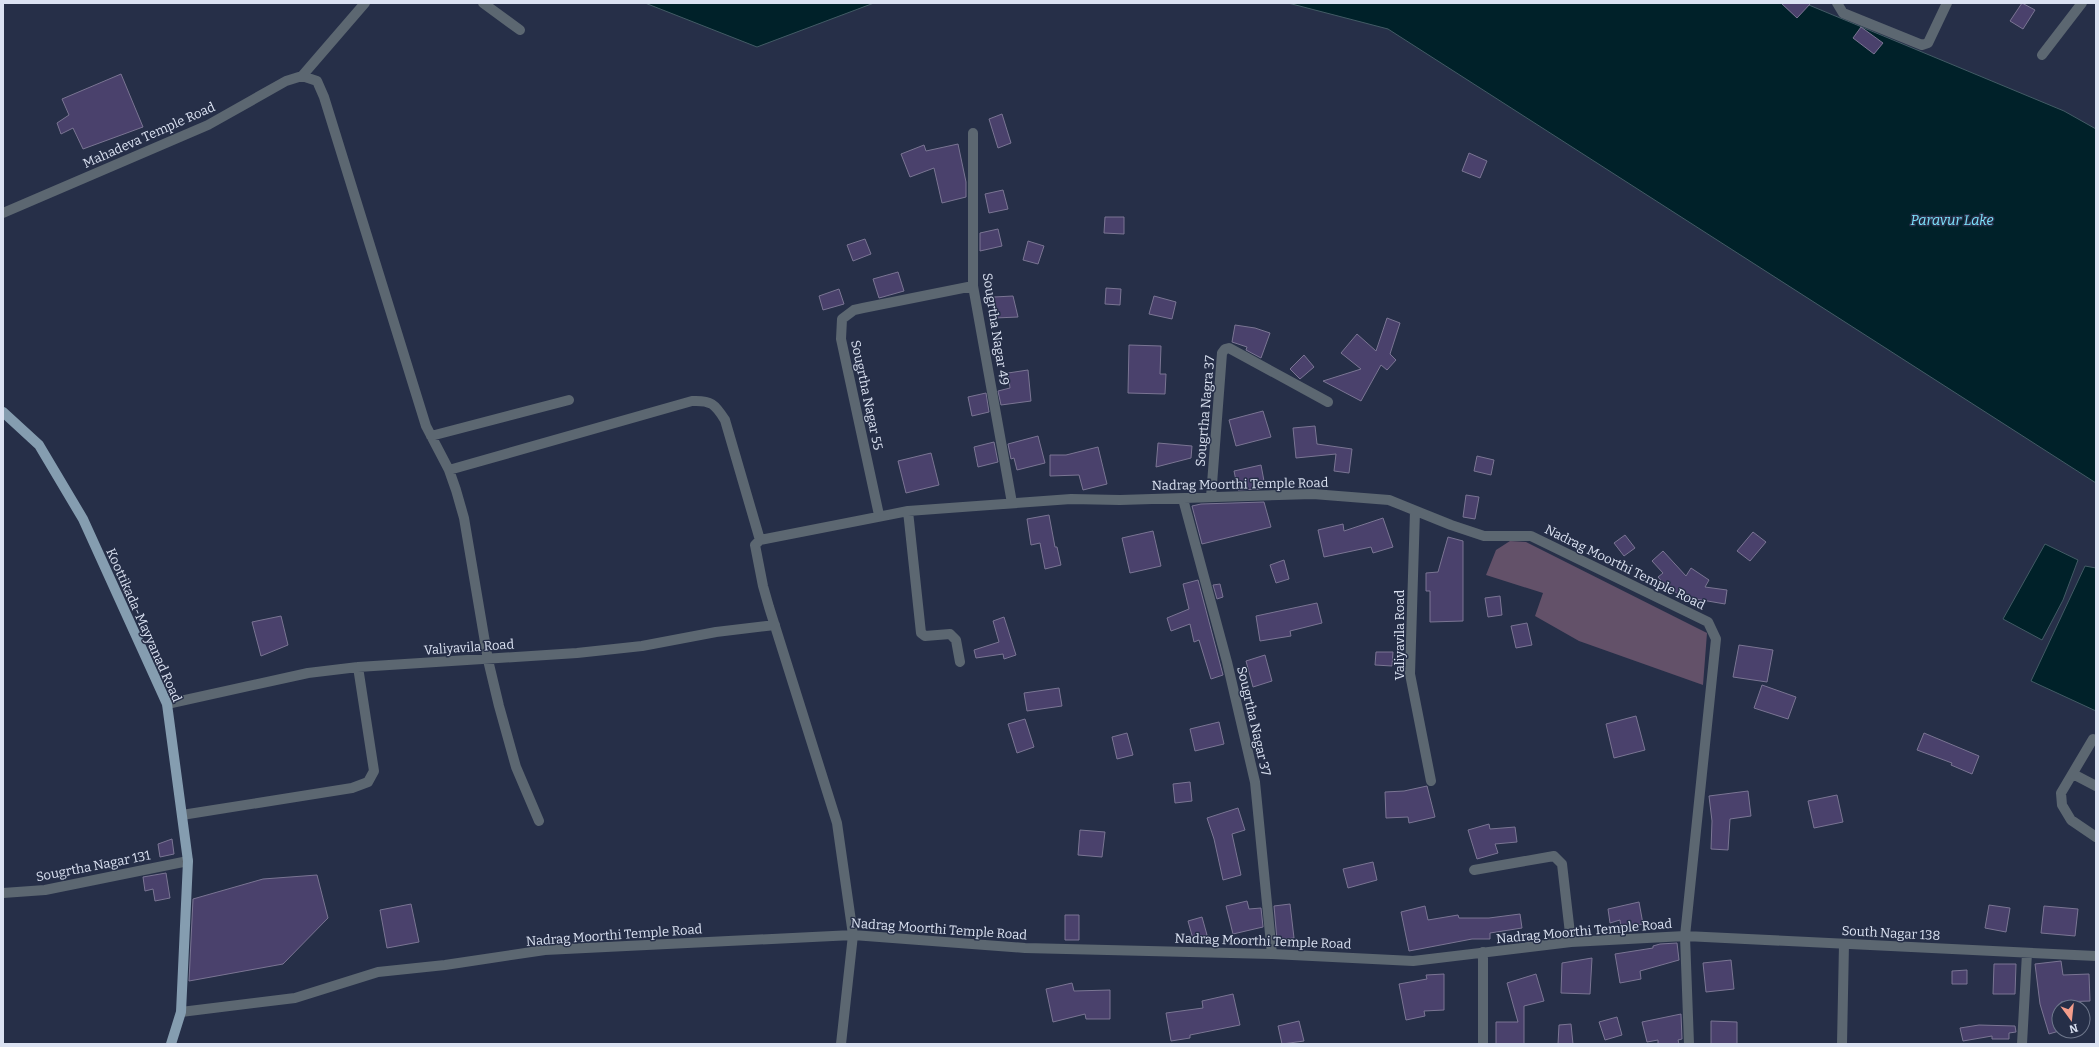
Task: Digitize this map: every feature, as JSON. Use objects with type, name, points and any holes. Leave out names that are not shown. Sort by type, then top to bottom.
[{"type":"main road","name":"Koottikada-Mayyanad Road","points":[[3,412],[39,445],[83,519],[167,704],[188,861],[181,1012],[171,1044]]},
{"type":"street","name":"Mahadeva Temple Road","points":[[3,213],[208,126],[286,81],[302,76],[365,3]]},
{"type":"street","points":[[483,3],[520,30]]},
{"type":"street","points":[[1837,3],[1843,13],[1922,45],[1928,43],[1947,3]]},
{"type":"street","points":[[2042,55],[2082,3]]},
{"type":"street","points":[[302,76],[317,81],[324,97],[426,426],[449,470],[464,518],[488,660],[499,706],[516,767],[539,821]]},
{"type":"street","name":"Sougrtha Nagar 49","points":[[973,133],[973,286],[1012,503]]},
{"type":"street","name":"Sougrtha Nagar 55","points":[[879,515],[841,339],[842,318],[854,310],[973,286]]},
{"type":"street","name":"Sougrtha Nagra 37","points":[[1211,497],[1222,353],[1225,349],[1229,348],[1328,402]]},
{"type":"street","points":[[431,436],[569,400]]},
{"type":"street","points":[[449,470],[692,401],[705,401],[716,406],[725,420],[760,540],[756,545],[760,573],[837,823],[853,935],[841,1044]]},
{"type":"street","name":"Nadrag Moorthi Temple Road","points":[[181,1012],[295,998],[378,972],[445,965],[545,950],[853,935],[1025,948],[1272,954],[1413,961],[1571,942],[1685,936],[1716,639],[1708,622],[1531,536],[1502,534],[1484,536],[1389,500],[1313,494],[1120,500],[1070,499],[908,511],[879,515],[760,540]]},
{"type":"street","name":"Sougrtha Nagar 37","points":[[1183,498],[1227,662],[1255,782],[1272,954]]},
{"type":"street","points":[[908,511],[921,633],[926,636],[950,634],[956,640],[960,662]]},
{"type":"street","name":"Valiyavila Road","points":[[1415,511],[1410,674],[1431,781]]},
{"type":"street","name":"Valiyavila Road","points":[[167,704],[308,672],[358,667],[488,660],[642,646],[716,632],[775,625]]},
{"type":"street","points":[[182,815],[352,788],[368,782],[374,771],[358,667]]},
{"type":"street","points":[[2093,739],[2062,794],[2062,805],[2071,820],[2096,837]]},
{"type":"street","points":[[2073,774],[2096,786]]},
{"type":"street","points":[[1474,870],[1554,856],[1559,859],[1562,864],[1571,942]]},
{"type":"street","name":"Sougrtha Nagar 131","points":[[3,893],[45,890],[188,861]]},
{"type":"street","points":[[1685,936],[1689,1044]]},
{"type":"street","name":"South Nagar 138","points":[[1685,936],[2096,956]]},
{"type":"street","points":[[1842,1044],[1844,944]]},
{"type":"street","points":[[1483,952],[1484,1044]]},
{"type":"street","points":[[2022,1044],[2027,953]]},
{"type":"shaded area","points":[[1510,541],[1526,542],[1707,633],[1703,685],[1579,641],[1535,616],[1543,593],[1486,575],[1496,550]]},
{"type":"water","points":[[645,3],[874,3],[757,47]]},
{"type":"water","name":"Paravur Lake","points":[[1288,3],[1804,3],[2064,111],[2096,129],[2096,483],[1388,29]]},
{"type":"water","points":[[2045,544],[2078,560],[2063,600],[2042,640],[2003,619]]},
{"type":"water","points":[[2085,566],[2096,568],[2096,711],[2031,681]]},
{"type":"building","points":[[1781,3],[1811,3],[1797,18]]},
{"type":"building","points":[[2022,3],[2035,10],[2023,29],[2010,21]]},
{"type":"building","points":[[1861,27],[1883,43],[1874,54],[1853,38]]},
{"type":"building","points":[[121,74],[143,127],[83,149],[73,128],[61,134],[57,123],[69,115],[62,99]]},
{"type":"building","points":[[1002,114],[1011,143],[998,148],[989,119]]},
{"type":"building","points":[[958,144],[966,182],[966,197],[942,203],[934,168],[910,177],[901,154],[924,145],[926,151]]},
{"type":"building","points":[[1469,153],[1487,161],[1480,178],[1462,171]]},
{"type":"building","points":[[1003,190],[1008,209],[989,213],[985,194]]},
{"type":"building","points":[[1105,217],[1124,217],[1124,234],[1104,233]]},
{"type":"building","points":[[998,229],[1002,246],[980,251],[980,233]]},
{"type":"building","points":[[865,239],[871,254],[853,261],[847,245]]},
{"type":"building","points":[[1028,241],[1044,246],[1038,264],[1023,260]]},
{"type":"building","points":[[898,272],[904,291],[879,298],[873,279]]},
{"type":"building","points":[[1106,288],[1121,289],[1120,305],[1105,304]]},
{"type":"building","points":[[839,289],[844,304],[823,310],[819,296]]},
{"type":"building","points":[[1013,296],[1018,317],[995,318],[994,297]]},
{"type":"building","points":[[1154,296],[1176,302],[1172,319],[1149,314]]},
{"type":"building","points":[[1387,318],[1400,323],[1390,354],[1396,360],[1387,370],[1381,365],[1361,401],[1323,381],[1361,369],[1341,353],[1357,334],[1376,351]]},
{"type":"building","points":[[1235,325],[1255,328],[1270,333],[1261,358],[1246,350],[1247,347],[1232,342]]},
{"type":"building","points":[[1129,345],[1161,346],[1160,374],[1166,374],[1165,394],[1128,393]]},
{"type":"building","points":[[1304,355],[1314,367],[1300,379],[1290,369]]},
{"type":"building","points":[[1028,370],[1031,401],[1001,405],[998,391],[1010,388],[1008,373]]},
{"type":"building","points":[[986,393],[989,412],[972,416],[968,397]]},
{"type":"building","points":[[1263,411],[1271,437],[1236,446],[1229,420]]},
{"type":"building","points":[[1315,426],[1317,444],[1352,449],[1349,473],[1334,471],[1336,454],[1296,458],[1293,428]]},
{"type":"building","points":[[1038,436],[1045,463],[1017,470],[1014,458],[1011,459],[1008,444]]},
{"type":"building","points":[[994,442],[998,462],[978,467],[974,447]]},
{"type":"building","points":[[1158,443],[1192,446],[1191,458],[1156,467]]},
{"type":"building","points":[[1098,447],[1107,484],[1083,490],[1079,475],[1050,476],[1050,455],[1066,455]]},
{"type":"building","points":[[931,453],[939,485],[906,493],[898,461]]},
{"type":"building","points":[[1477,456],[1494,460],[1491,475],[1474,471]]},
{"type":"building","points":[[1261,465],[1264,481],[1258,483],[1260,489],[1238,490],[1234,471]]},
{"type":"building","points":[[1466,495],[1479,497],[1475,519],[1463,517]]},
{"type":"building","points":[[1264,502],[1271,527],[1202,544],[1192,506],[1201,504]]},
{"type":"building","points":[[1049,515],[1055,547],[1057,547],[1061,565],[1045,569],[1040,543],[1031,545],[1027,519]]},
{"type":"building","points":[[1383,518],[1393,547],[1373,553],[1371,547],[1324,557],[1318,530],[1343,524],[1344,531]]},
{"type":"building","points":[[1153,531],[1161,566],[1130,573],[1122,538]]},
{"type":"building","points":[[1753,532],[1766,542],[1750,561],[1737,551]]},
{"type":"building","points":[[1625,535],[1635,548],[1624,556],[1614,543]]},
{"type":"building","points":[[1448,537],[1463,541],[1463,621],[1430,622],[1430,591],[1426,591],[1426,573],[1438,572]]},
{"type":"building","points":[[1663,551],[1686,576],[1691,568],[1709,580],[1705,587],[1727,590],[1725,604],[1696,599],[1693,604],[1665,585],[1658,577],[1663,573],[1652,561]]},
{"type":"building","points":[[1284,560],[1289,579],[1276,583],[1270,565]]},
{"type":"building","points":[[1198,580],[1223,675],[1211,679],[1199,640],[1194,642],[1190,624],[1171,631],[1167,618],[1189,609],[1183,584]]},
{"type":"building","points":[[1220,584],[1223,597],[1217,599],[1213,585]]},
{"type":"building","points":[[1500,596],[1502,615],[1488,617],[1485,598]]},
{"type":"building","points":[[1317,603],[1322,623],[1290,631],[1291,636],[1260,641],[1256,616]]},
{"type":"building","points":[[281,616],[288,645],[261,656],[252,622]]},
{"type":"building","points":[[1004,617],[1016,655],[1004,659],[1003,654],[976,658],[974,650],[999,642],[993,621]]},
{"type":"building","points":[[1527,623],[1532,645],[1516,648],[1511,626]]},
{"type":"building","points":[[1739,645],[1773,650],[1767,682],[1733,677]]},
{"type":"building","points":[[1376,652],[1393,652],[1392,666],[1375,665]]},
{"type":"building","points":[[1265,655],[1272,681],[1253,687],[1246,661]]},
{"type":"building","points":[[1762,685],[1796,697],[1788,719],[1754,708]]},
{"type":"building","points":[[1059,688],[1062,706],[1027,711],[1024,693]]},
{"type":"building","points":[[1636,716],[1645,750],[1614,758],[1606,724]]},
{"type":"building","points":[[1025,719],[1034,747],[1017,753],[1008,724]]},
{"type":"building","points":[[1219,722],[1224,744],[1195,751],[1190,729]]},
{"type":"building","points":[[1127,733],[1133,755],[1117,759],[1112,737]]},
{"type":"building","points":[[1924,733],[1979,756],[1972,774],[1951,765],[1952,763],[1917,750]]},
{"type":"building","points":[[1190,782],[1192,801],[1175,803],[1173,784]]},
{"type":"building","points":[[1427,786],[1435,817],[1409,823],[1408,817],[1386,818],[1385,792],[1404,791]]},
{"type":"building","points":[[1748,791],[1751,816],[1730,819],[1728,850],[1711,849],[1712,821],[1709,796]]},
{"type":"building","points":[[1837,795],[1843,822],[1814,828],[1808,801]]},
{"type":"building","points":[[1238,808],[1245,830],[1232,834],[1241,875],[1223,880],[1214,839],[1207,818]]},
{"type":"building","points":[[1489,824],[1490,829],[1515,827],[1517,842],[1495,844],[1498,853],[1477,859],[1468,830]]},
{"type":"building","points":[[1080,830],[1105,832],[1102,857],[1078,855]]},
{"type":"building","points":[[172,839],[174,854],[160,857],[158,844]]},
{"type":"building","points":[[1373,862],[1377,880],[1348,888],[1343,869]]},
{"type":"building","points":[[166,873],[170,898],[155,901],[153,889],[145,891],[143,877]]},
{"type":"building","points":[[317,875],[328,918],[283,964],[189,981],[193,899],[263,879]]},
{"type":"building","points":[[1247,901],[1249,909],[1261,908],[1263,927],[1233,934],[1226,906]]},
{"type":"building","points":[[1639,902],[1643,924],[1621,928],[1620,920],[1610,923],[1608,909]]},
{"type":"building","points":[[411,904],[419,942],[387,948],[380,910]]},
{"type":"building","points":[[1290,904],[1294,938],[1277,940],[1274,906]]},
{"type":"building","points":[[1989,905],[2010,908],[2006,932],[1985,928]]},
{"type":"building","points":[[1425,906],[1428,920],[1458,915],[1459,918],[1489,918],[1520,914],[1522,928],[1490,933],[1490,939],[1472,939],[1409,951],[1401,912]]},
{"type":"building","points":[[2044,906],[2078,909],[2075,936],[2041,933]]},
{"type":"building","points":[[1065,915],[1079,915],[1079,940],[1065,940]]},
{"type":"building","points":[[1202,917],[1207,935],[1193,939],[1188,921]]},
{"type":"building","points":[[1677,943],[1679,960],[1640,971],[1641,979],[1620,983],[1615,954],[1653,948],[1653,946],[1660,944]]},
{"type":"building","points":[[1592,958],[1590,994],[1561,993],[1562,963]]},
{"type":"building","points":[[1731,960],[1734,989],[1706,992],[1703,963]]},
{"type":"building","points":[[2061,961],[2063,975],[2089,974],[2090,999],[2051,999],[2051,1033],[2049,1034],[2040,1004],[2035,964]]},
{"type":"building","points":[[1994,964],[2016,964],[2015,994],[1993,994]]},
{"type":"building","points":[[1967,970],[1967,984],[1952,984],[1952,971]]},
{"type":"building","points":[[1444,974],[1444,1010],[1424,1011],[1425,1016],[1406,1020],[1399,984],[1427,979],[1426,975]]},
{"type":"building","points":[[1536,974],[1544,1001],[1524,1006],[1524,1044],[1496,1044],[1496,1022],[1518,1022],[1507,983]]},
{"type":"building","points":[[1072,983],[1074,991],[1110,990],[1110,1019],[1086,1019],[1085,1014],[1053,1022],[1046,989]]},
{"type":"building","points":[[1233,994],[1240,1025],[1190,1035],[1190,1038],[1171,1041],[1166,1013],[1203,1008],[1202,1001]]},
{"type":"building","points":[[1681,1014],[1682,1039],[1678,1040],[1679,1044],[1658,1044],[1658,1040],[1647,1042],[1642,1022]]},
{"type":"building","points":[[1617,1017],[1622,1035],[1605,1040],[1599,1022]]},
{"type":"building","points":[[1299,1021],[1304,1041],[1282,1044],[1278,1026]]},
{"type":"building","points":[[1711,1021],[1737,1022],[1737,1044],[1711,1044]]},
{"type":"building","points":[[1571,1024],[1573,1044],[1558,1044],[1559,1025]]},
{"type":"building","points":[[1979,1025],[2015,1026],[2016,1032],[2009,1033],[2009,1039],[1992,1039],[1992,1036],[1963,1041],[1960,1028]]}]
